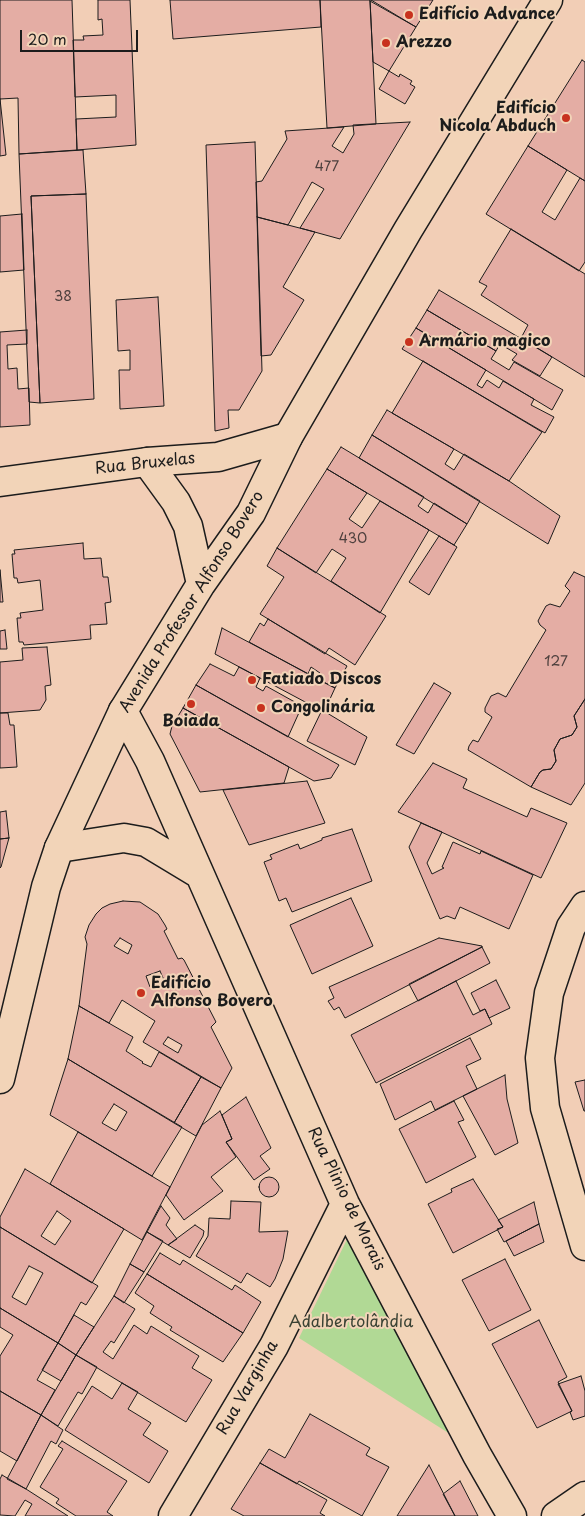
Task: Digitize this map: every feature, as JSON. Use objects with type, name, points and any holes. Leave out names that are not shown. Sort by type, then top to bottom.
[{"type":"street","name":"Avenida Professor Alfonso Bovero","points":[[0,1079],[46,887],[59,848],[123,711],[201,584],[252,513],[288,437],[408,230],[548,0]]},
{"type":"street","name":"Rua Bruxelas","points":[[0,482],[147,462],[218,457],[288,437]]},
{"type":"street","points":[[147,462],[176,502],[188,526],[201,584]]},
{"type":"street","name":"Rua Plinio de Morais","points":[[123,711],[150,762],[345,1204],[477,1455],[512,1516]]},
{"type":"street","points":[[59,848],[124,838],[146,842],[198,874]]},
{"type":"street","points":[[585,906],[571,928],[549,992],[540,1058],[545,1108],[585,1246]]},
{"type":"street","name":"Rua Varginha","points":[[173,1516],[274,1346],[345,1204]]},
{"type":"street","points":[[556,1516],[585,1496]]},
{"type":"green space","name":"Adalbertolândia","points":[[352,1229],[450,1434],[299,1338]]},
{"type":"building","points":[[0,0],[72,0],[77,150],[19,154],[18,98],[0,99]]},
{"type":"building","points":[[98,0],[130,0],[136,145],[77,150],[76,119],[116,117],[116,95],[75,97],[73,40],[84,40],[83,36],[103,35],[102,19],[98,20]]},
{"type":"building","points":[[170,0],[320,0],[321,27],[173,39]]},
{"type":"building","points":[[320,0],[370,0],[376,124],[327,128]]},
{"type":"building","name":"Edifício Advance","points":[[371,0],[433,0],[416,27]]},
{"type":"building","points":[[370,1],[416,27],[389,71],[373,62]]},
{"type":"building","name":"Edifício Nicola Abduch","points":[[582,60],[585,62],[585,181],[528,146]]},
{"type":"building","points":[[389,71],[399,77],[400,74],[412,81],[410,84],[415,87],[405,104],[379,89]]},
{"type":"building","points":[[0,99],[6,155],[0,156]]},
{"type":"building","points":[[410,122],[340,239],[300,228],[324,189],[312,182],[288,225],[257,217],[256,182],[262,181],[287,139],[285,131],[344,127],[332,146],[343,153],[354,134],[353,125]]},
{"type":"building","points":[[255,142],[262,371],[239,410],[228,410],[229,428],[215,431],[206,145]]},
{"type":"building","points":[[528,146],[567,170],[542,212],[555,220],[580,178],[585,181],[585,262],[579,271],[486,214]]},
{"type":"building","points":[[83,150],[86,194],[31,196],[40,403],[29,402],[19,154]]},
{"type":"building","points":[[86,194],[94,399],[40,403],[31,196]]},
{"type":"building","points":[[22,214],[24,270],[0,272],[0,216]]},
{"type":"building","points":[[257,217],[315,232],[283,287],[304,300],[271,355],[261,356]]},
{"type":"building","points":[[511,229],[585,274],[585,377],[521,338],[528,325],[481,295],[487,286],[479,282]]},
{"type":"building","points":[[439,290],[552,357],[540,376],[512,360],[517,354],[500,344],[496,351],[427,310]]},
{"type":"building","points":[[158,297],[164,406],[120,409],[119,370],[130,370],[130,350],[118,351],[116,300]]},
{"type":"building","points":[[427,310],[496,351],[491,359],[509,370],[514,362],[563,390],[552,410],[416,328]]},
{"type":"building","points":[[416,328],[486,370],[477,385],[482,388],[487,380],[499,388],[503,381],[534,399],[531,405],[554,417],[545,433],[402,349]]},
{"type":"building","points":[[27,330],[27,344],[7,345],[8,369],[17,368],[18,389],[29,388],[30,425],[0,427],[0,332]]},
{"type":"building","points":[[423,361],[542,432],[509,481],[392,413]]},
{"type":"building","points":[[387,410],[454,449],[445,464],[454,470],[464,454],[509,481],[560,516],[548,544],[372,435]]},
{"type":"building","points":[[372,435],[480,501],[467,524],[359,458]]},
{"type":"building","points":[[341,447],[424,497],[418,506],[428,513],[434,503],[467,524],[454,545],[327,469]]},
{"type":"building","points":[[327,469],[367,493],[349,519],[362,528],[380,501],[429,530],[380,613],[331,581],[346,558],[332,549],[316,573],[277,548]]},
{"type":"building","points":[[439,536],[457,547],[429,595],[409,582]]},
{"type":"building","points":[[83,543],[84,559],[101,558],[103,577],[108,577],[111,602],[105,603],[107,624],[90,625],[91,639],[24,645],[23,642],[19,642],[17,618],[21,618],[20,613],[43,610],[40,580],[18,583],[17,578],[14,578],[12,554],[15,554],[14,550]]},
{"type":"building","points":[[277,548],[386,616],[355,665],[329,648],[325,654],[260,614],[284,577],[267,566]]},
{"type":"building","points":[[0,570],[3,602],[0,602]]},
{"type":"building","points":[[574,572],[585,577],[585,699],[574,716],[577,727],[572,735],[560,739],[554,750],[556,761],[551,769],[540,772],[531,787],[468,750],[473,740],[478,742],[492,717],[485,712],[491,696],[498,693],[506,697],[546,630],[538,621],[540,617],[546,606],[550,604],[560,607],[570,591],[565,586]]},
{"type":"building","points":[[268,619],[347,666],[335,688],[317,679],[320,673],[311,667],[308,674],[249,642],[260,623],[264,626]]},
{"type":"building","points":[[222,628],[335,688],[324,712],[215,654]]},
{"type":"building","points":[[5,630],[7,649],[0,649],[0,631]]},
{"type":"building","points":[[47,647],[51,685],[45,686],[46,700],[40,710],[0,713],[0,662],[23,660],[22,648]]},
{"type":"building","points":[[210,664],[234,676],[239,667],[260,678],[256,687],[263,691],[266,686],[302,706],[288,737],[196,685]]},
{"type":"building","points":[[434,683],[451,693],[414,754],[396,745]]},
{"type":"building","points":[[196,685],[339,765],[331,778],[314,781],[183,708]]},
{"type":"building","points":[[585,699],[585,783],[571,805],[531,787],[540,772],[551,769],[556,761],[554,750],[560,739],[572,735],[577,727],[574,716]]},
{"type":"building","points":[[183,708],[289,767],[284,783],[200,792],[170,734],[172,726]]},
{"type":"building","points":[[322,710],[367,737],[355,765],[307,741]]},
{"type":"building","points":[[0,713],[8,713],[10,725],[14,725],[17,767],[0,768]]},
{"type":"building","points":[[433,763],[467,779],[463,788],[527,817],[531,808],[567,823],[541,878],[398,812]]},
{"type":"building","points":[[307,781],[325,823],[249,845],[223,790]]},
{"type":"building","points":[[6,811],[9,838],[0,839],[0,812]]},
{"type":"building","points":[[421,823],[442,832],[427,863],[432,874],[444,868],[442,867],[453,842],[480,854],[481,851],[533,875],[509,929],[460,907],[455,919],[447,916],[440,919],[409,847]]},
{"type":"building","points":[[352,829],[372,881],[292,912],[286,898],[279,901],[264,862],[272,859],[270,855],[298,844],[300,849],[322,840],[322,838]]},
{"type":"building","points":[[9,838],[1,867],[0,868],[0,839]]},
{"type":"building","points":[[351,898],[373,946],[312,974],[290,925]]},
{"type":"building","name":"Edifício Alfonso Bovero","points":[[123,901],[140,902],[158,914],[165,925],[167,929],[164,931],[178,959],[182,958],[184,960],[216,1022],[211,1027],[232,1068],[221,1088],[143,1042],[155,1021],[122,1000],[109,1023],[79,1006],[87,944],[85,937],[89,925],[96,914],[110,904]],"holes":[[[120,938],[132,945],[128,954],[114,946]],[[160,971],[164,980],[150,987],[146,976]],[[168,1037],[182,1045],[178,1053],[163,1044]]]},
{"type":"building","points":[[439,938],[482,947],[345,1018],[339,1007],[334,1010],[328,1001],[334,998],[329,987]]},
{"type":"building","points":[[482,947],[490,963],[418,1001],[409,984]]},
{"type":"building","points":[[496,980],[510,1008],[489,1018],[485,1009],[480,1011],[471,993]]},
{"type":"building","points":[[456,981],[473,1015],[485,1009],[492,1024],[376,1083],[351,1035]]},
{"type":"building","points":[[79,1006],[133,1037],[126,1051],[142,1063],[151,1067],[159,1052],[201,1077],[174,1123],[68,1059]]},
{"type":"building","points":[[470,1038],[481,1059],[466,1066],[477,1089],[435,1110],[431,1101],[395,1120],[380,1084]]},
{"type":"building","points":[[68,1059],[182,1127],[152,1176],[50,1115]],"holes":[[[114,1104],[127,1112],[116,1131],[102,1123]]]},
{"type":"building","points":[[505,1075],[507,1099],[518,1143],[495,1155],[463,1096]]},
{"type":"building","points":[[201,1077],[221,1088],[196,1136],[174,1123]]},
{"type":"building","points":[[585,1080],[585,1111],[584,1111],[575,1082]]},
{"type":"building","points":[[246,1097],[271,1148],[260,1156],[270,1169],[254,1180],[226,1142],[232,1139],[222,1115]]},
{"type":"building","points":[[454,1101],[464,1120],[458,1122],[476,1157],[426,1183],[399,1129]]},
{"type":"building","points":[[220,1111],[232,1139],[226,1142],[236,1157],[211,1177],[223,1191],[184,1220],[166,1195],[202,1125]]},
{"type":"building","points":[[78,1132],[170,1187],[142,1240],[50,1184]]},
{"type":"building","points":[[25,1169],[124,1229],[92,1283],[0,1227],[0,1217]],"holes":[[[57,1211],[71,1221],[55,1245],[41,1236]]]},
{"type":"building","points":[[269,1177],[276,1180],[279,1187],[276,1194],[269,1197],[262,1194],[259,1187],[262,1180]]},
{"type":"building","points":[[473,1179],[503,1227],[453,1253],[428,1204],[452,1192],[451,1189]]},
{"type":"building","points":[[231,1201],[261,1202],[259,1232],[288,1231],[283,1259],[270,1287],[247,1273],[241,1283],[196,1256],[208,1236],[209,1218],[230,1219]]},
{"type":"building","points":[[534,1202],[539,1224],[504,1242],[497,1229],[503,1227],[498,1220]]},
{"type":"building","points":[[161,1206],[170,1218],[166,1225],[177,1239],[168,1245],[147,1232]]},
{"type":"building","points":[[539,1224],[544,1242],[514,1256],[506,1241]]},
{"type":"building","points":[[195,1225],[204,1231],[190,1258],[168,1245]]},
{"type":"building","points":[[0,1227],[98,1286],[86,1305],[81,1302],[58,1343],[0,1308]],"holes":[[[29,1266],[43,1273],[26,1305],[12,1297]]]},
{"type":"building","points":[[147,1232],[163,1241],[144,1272],[130,1264]]},
{"type":"building","points":[[160,1253],[180,1265],[183,1260],[232,1290],[235,1285],[261,1302],[243,1333],[147,1274]]},
{"type":"building","points":[[505,1259],[531,1310],[489,1331],[462,1280]]},
{"type":"building","points":[[130,1264],[144,1272],[124,1303],[114,1296]]},
{"type":"building","points":[[147,1274],[243,1333],[223,1362],[170,1330],[172,1327],[150,1313],[154,1306],[135,1293]]},
{"type":"building","points":[[114,1296],[135,1309],[114,1343],[111,1341],[103,1352],[113,1359],[134,1325],[147,1334],[151,1326],[199,1356],[192,1368],[212,1380],[186,1422],[76,1355]]},
{"type":"building","points":[[0,1308],[58,1343],[37,1380],[55,1390],[41,1415],[0,1391],[0,1356],[13,1335],[0,1327]]},
{"type":"building","points":[[74,1315],[94,1327],[76,1355],[58,1343]]},
{"type":"building","points":[[539,1320],[567,1377],[558,1382],[572,1411],[537,1428],[492,1344]]},
{"type":"building","points":[[58,1343],[76,1355],[61,1381],[42,1370]]},
{"type":"building","points":[[76,1355],[97,1367],[82,1394],[78,1392],[58,1426],[41,1415]]},
{"type":"building","points":[[581,1376],[585,1391],[585,1416],[573,1420],[570,1412],[572,1411],[558,1384]]},
{"type":"building","points":[[122,1383],[138,1392],[128,1409],[151,1423],[143,1435],[168,1451],[149,1483],[65,1430],[92,1386],[112,1399]]},
{"type":"building","points":[[0,1391],[41,1415],[17,1461],[0,1451]]},
{"type":"building","points":[[310,1414],[370,1448],[366,1455],[389,1467],[362,1516],[299,1481],[297,1484],[260,1463],[269,1449],[285,1458]]},
{"type":"building","points":[[41,1415],[63,1430],[56,1444],[51,1441],[26,1489],[7,1479]]},
{"type":"building","points":[[62,1441],[127,1481],[107,1512],[113,1516],[76,1516],[56,1503],[59,1499],[40,1487],[63,1449],[58,1446]]},
{"type":"building","points":[[260,1463],[327,1500],[320,1513],[325,1516],[244,1516],[231,1509]]},
{"type":"building","points":[[429,1465],[455,1516],[397,1516],[405,1503]]},
{"type":"building","points":[[2,1475],[68,1516],[25,1516],[32,1504],[25,1500],[15,1516],[0,1515],[0,1479]]},
{"type":"building","points":[[460,1481],[478,1516],[455,1516],[443,1494]]},
{"type":"place","name":"Edifício Advance","points":[[409,15]]},
{"type":"place","name":"Arezzo","points":[[386,43]]},
{"type":"place","name":"Edifício Nicola Abduch","points":[[566,118]]},
{"type":"place","name":"Armário magico","points":[[409,342]]},
{"type":"place","name":"Fatiado Discos","points":[[252,680]]},
{"type":"place","name":"Boiada","points":[[191,704]]},
{"type":"place","name":"Congolinária","points":[[261,708]]},
{"type":"place","name":"Edifício Alfonso Bovero","points":[[141,993]]}]
